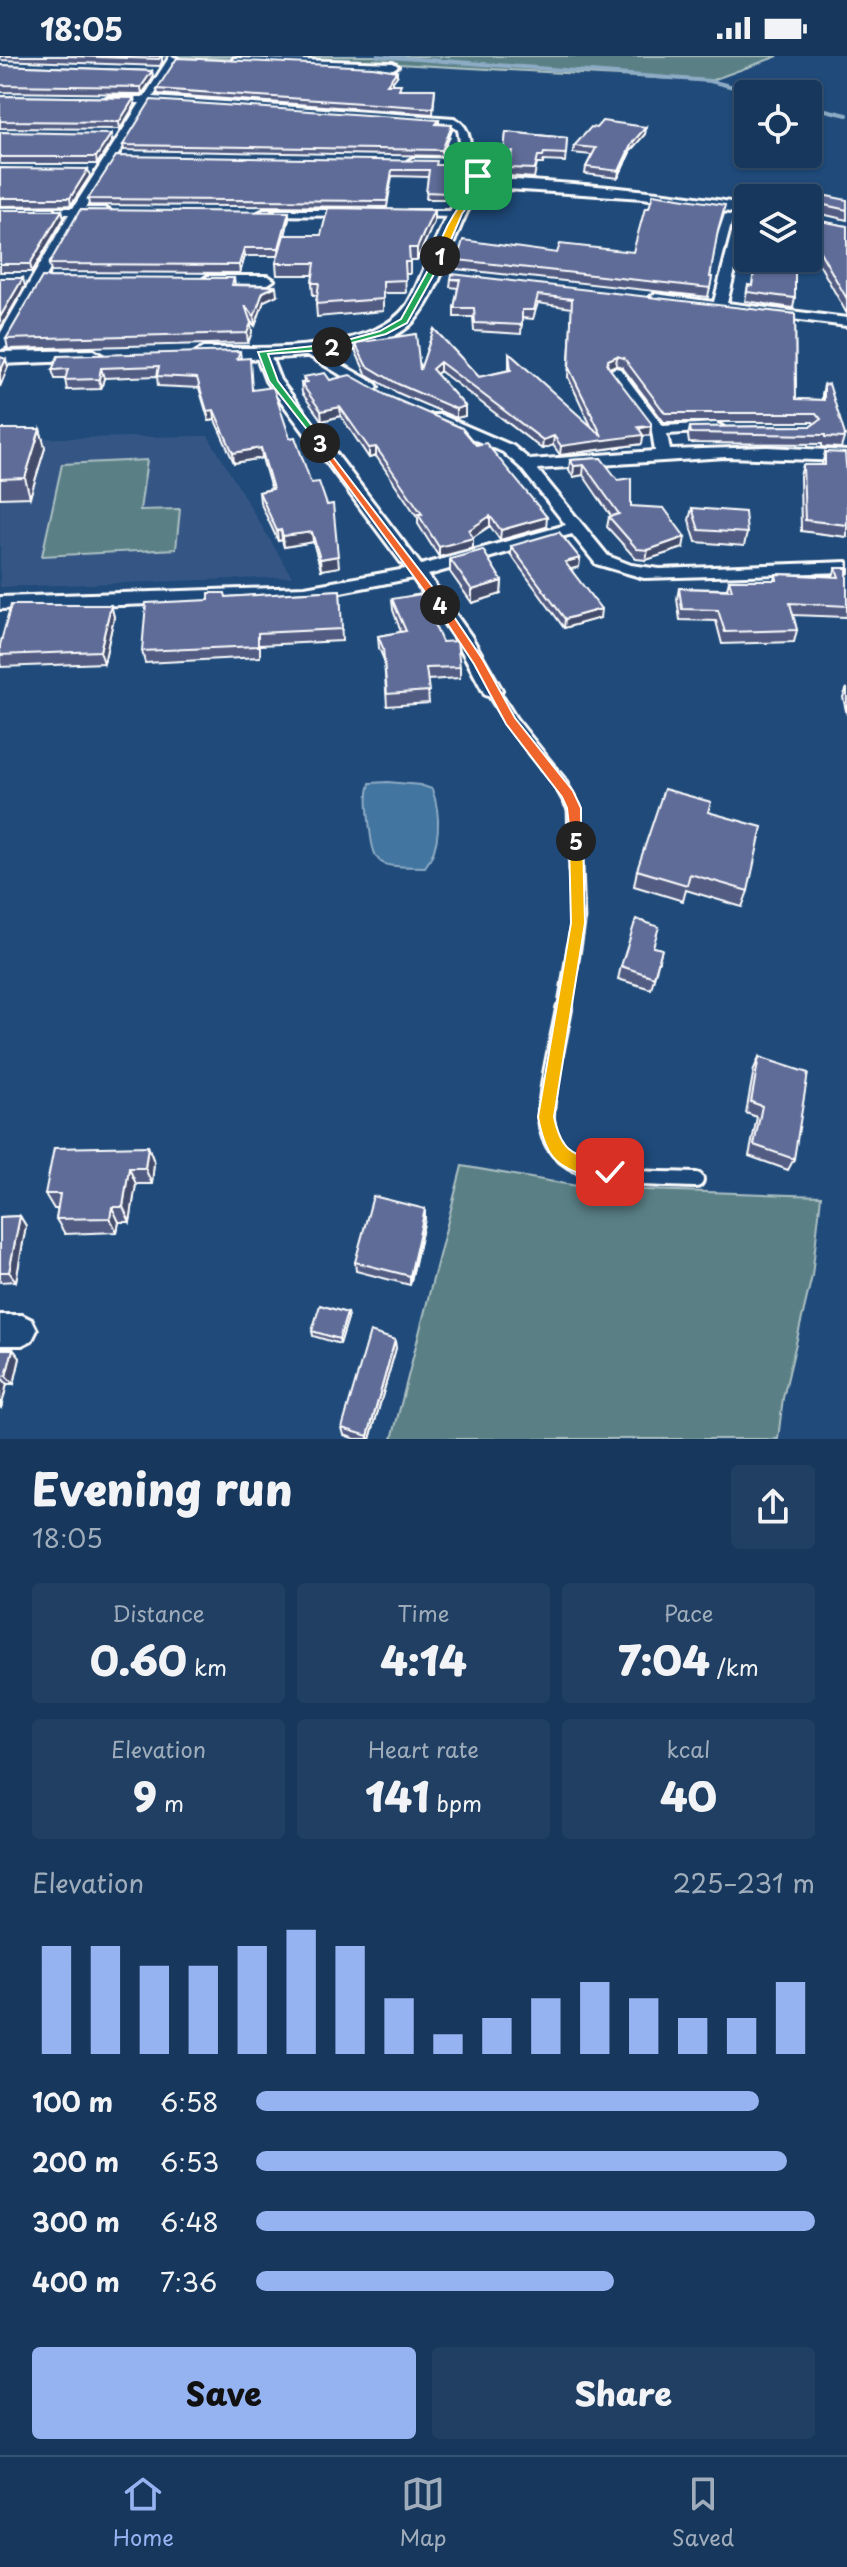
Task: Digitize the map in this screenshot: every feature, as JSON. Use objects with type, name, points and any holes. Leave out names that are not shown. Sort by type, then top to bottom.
[{"type":"street","points":[[159,57],[188,58]]},
{"type":"street","points":[[0,346],[32,279],[173,58]]},
{"type":"street","points":[[219,60],[393,66]]},
{"type":"street","points":[[148,72],[163,72]]},
{"type":"street","points":[[102,100],[174,100],[450,120],[463,130],[469,162],[478,176],[491,186]]},
{"type":"street","points":[[108,134],[123,135]]},
{"type":"street","points":[[110,156],[126,157]]},
{"type":"street","points":[[407,161],[469,162]]},
{"type":"street","points":[[88,170],[103,170]]},
{"type":"street","points":[[185,354],[309,350],[350,343],[398,325],[440,274],[458,214],[474,192],[491,186],[608,189],[734,207]]},
{"type":"street","points":[[0,211],[125,211]]},
{"type":"street","points":[[252,212],[363,214]]},
{"type":"street","points":[[395,214],[458,214]]},
{"type":"street","points":[[720,305],[734,253]]},
{"type":"street","points":[[32,279],[54,279]]},
{"type":"street","points":[[192,280],[268,280]]},
{"type":"street","points":[[645,297],[847,322]]},
{"type":"street","points":[[309,350],[380,392]]},
{"type":"street","points":[[262,352],[273,381],[417,572],[465,640],[492,690]]},
{"type":"street","points":[[0,358],[108,356]]},
{"type":"street","points":[[615,372],[659,431],[663,454]]},
{"type":"street","points":[[416,410],[497,442],[526,465],[602,560],[636,573],[696,574],[847,567]]},
{"type":"street","points":[[659,431],[678,427],[736,427]]},
{"type":"street","points":[[526,465],[663,454],[785,452],[847,456]]},
{"type":"street","points":[[0,603],[305,593],[417,572],[575,528]]},
{"type":"lane","points":[[492,690],[511,721],[564,787],[574,808],[578,923],[546,1117],[551,1140],[562,1156],[574,1164],[610,1172],[696,1180]]},
{"type":"shaded area","points":[[208,436],[292,577],[0,587],[0,439]]},
{"type":"shaded area","points":[[388,782],[432,789],[438,830],[434,850],[425,867],[388,865],[381,862],[373,849],[368,807],[370,783]]},
{"type":"green space","points":[[145,56],[778,56],[710,81],[397,64]]},
{"type":"green space","points":[[147,460],[140,510],[180,509],[176,549],[42,556],[62,464]]},
{"type":"green space","points":[[462,1166],[589,1188],[821,1196],[812,1276],[783,1398],[778,1439],[392,1439]]},
{"type":"building","points":[[66,56],[161,56],[159,59]]},
{"type":"building","points":[[177,58],[373,67],[397,71],[387,84],[401,84],[399,89],[435,89],[433,108],[157,89]]},
{"type":"building","points":[[0,65],[152,71],[141,87],[0,85]]},
{"type":"building","points":[[0,96],[134,98],[119,122],[0,121]]},
{"type":"building","points":[[151,100],[439,120],[436,124],[452,125],[442,150],[123,145]]},
{"type":"building","points":[[602,121],[646,127],[632,143],[619,171],[586,167],[596,148],[574,146],[591,127],[596,128]]},
{"type":"building","points":[[0,132],[111,134],[96,157],[0,157]]},
{"type":"building","points":[[506,132],[567,138],[566,154],[544,153],[538,156],[535,169],[509,168],[513,152],[504,151]]},
{"type":"building","points":[[116,156],[437,161],[436,165],[449,165],[447,193],[426,192],[429,170],[392,170],[387,201],[88,199]]},
{"type":"building","points":[[0,168],[88,169],[70,198],[0,198]]},
{"type":"building","points":[[653,194],[725,205],[718,230],[710,288],[457,260],[463,240],[557,253],[560,244],[633,252],[645,208],[649,208]]},
{"type":"building","points":[[822,195],[847,200],[847,210],[822,204]]},
{"type":"building","points":[[328,208],[434,210],[417,248],[409,248],[410,262],[405,262],[406,280],[383,281],[383,299],[316,304],[319,283],[312,283],[315,263],[276,263],[284,235],[321,235]]},
{"type":"building","points":[[0,210],[62,210],[30,264],[0,264]]},
{"type":"building","points":[[80,210],[289,212],[279,248],[244,248],[239,265],[49,264]]},
{"type":"building","points":[[822,221],[847,226],[847,299],[822,255]]},
{"type":"building","points":[[754,272],[795,272],[795,298],[747,292],[748,285],[752,286]]},
{"type":"building","points":[[452,274],[795,314],[796,399],[824,400],[824,385],[829,384],[844,438],[691,433],[690,427],[811,426],[821,419],[816,413],[665,413],[624,358],[617,356],[608,360],[607,365],[651,426],[638,427],[643,435],[561,446],[554,436],[543,440],[440,362],[432,369],[465,406],[456,409],[398,384],[366,365],[355,343],[416,334],[420,370],[434,329],[479,377],[511,370],[509,353],[602,436],[569,368],[572,299],[538,295],[534,310],[522,310],[522,325],[475,323],[474,308],[454,308],[460,279],[451,279]]},
{"type":"building","points":[[42,277],[234,278],[232,285],[276,286],[263,292],[254,317],[245,305],[251,323],[247,333],[6,339]]},
{"type":"building","points":[[0,278],[23,278],[0,317]]},
{"type":"building","points":[[240,351],[237,359],[250,358],[252,390],[273,387],[290,438],[295,437],[311,483],[319,482],[327,505],[333,504],[338,556],[320,559],[312,532],[283,536],[281,530],[277,531],[259,492],[273,489],[261,448],[233,453],[214,410],[207,411],[197,378],[157,376],[159,366],[101,368],[99,379],[65,380],[68,369],[52,370],[58,356]]},
{"type":"building","points":[[0,357],[6,359],[0,372]]},
{"type":"building","points":[[325,373],[330,380],[350,375],[386,395],[462,428],[476,445],[486,443],[547,517],[501,530],[490,516],[469,530],[473,538],[439,547],[418,514],[422,514],[376,447],[369,448],[340,407],[321,411],[301,383],[307,382],[303,377]]},
{"type":"building","points":[[0,429],[40,429],[25,478],[0,479]]},
{"type":"building","points":[[825,452],[845,453],[847,525],[805,520],[803,465],[825,465]]},
{"type":"building","points":[[601,458],[618,480],[631,478],[631,506],[664,508],[685,537],[648,550],[637,549],[609,517],[619,514],[584,465],[574,466],[570,460]]},
{"type":"building","points":[[692,508],[745,512],[747,533],[699,530]]},
{"type":"building","points":[[559,532],[580,558],[565,562],[601,609],[565,619],[511,546]]},
{"type":"building","points":[[483,550],[502,581],[472,590],[450,559]]},
{"type":"building","points":[[836,568],[847,568],[847,606],[790,603],[797,630],[725,632],[718,610],[682,609],[679,588],[732,590],[729,580],[777,580],[776,574],[839,577]]},
{"type":"building","points":[[340,590],[342,629],[258,633],[258,646],[142,651],[146,603],[209,600],[209,593],[225,593],[226,597]]},
{"type":"building","points":[[421,594],[442,642],[457,641],[460,667],[426,668],[429,691],[387,694],[383,648],[378,636],[406,631],[392,599]]},
{"type":"building","points":[[11,605],[111,605],[100,651],[0,655]]},
{"type":"building","points":[[664,789],[711,802],[708,812],[762,827],[748,891],[690,874],[687,885],[637,870]]},
{"type":"building","points":[[636,919],[659,927],[653,947],[662,949],[654,977],[621,966]]},
{"type":"building","points":[[759,1057],[808,1073],[794,1159],[754,1145],[762,1106],[751,1102]]},
{"type":"building","points":[[148,1146],[145,1168],[129,1168],[123,1207],[112,1207],[110,1218],[56,1219],[60,1194],[45,1194],[54,1148]]},
{"type":"building","points":[[373,1196],[425,1209],[410,1276],[355,1262]]},
{"type":"building","points":[[20,1216],[9,1272],[0,1272],[0,1217]]},
{"type":"building","points":[[320,1305],[347,1313],[339,1339],[312,1331]]},
{"type":"building","points":[[370,1332],[395,1340],[368,1436],[342,1428]]},
{"type":"building","points":[[0,1349],[13,1349],[6,1376],[0,1375]]},
{"type":"waterway","points":[[377,56],[710,81],[734,87]]},
{"type":"waterway","points":[[822,109],[847,115]]},
{"type":"route","points":[[478,176],[491,186],[474,192],[458,214],[432,273],[404,321],[383,333],[333,347],[262,352],[273,381],[465,640],[511,721],[559,781],[574,808],[578,923],[546,1117],[551,1140],[562,1156],[574,1164],[610,1172]]}]
